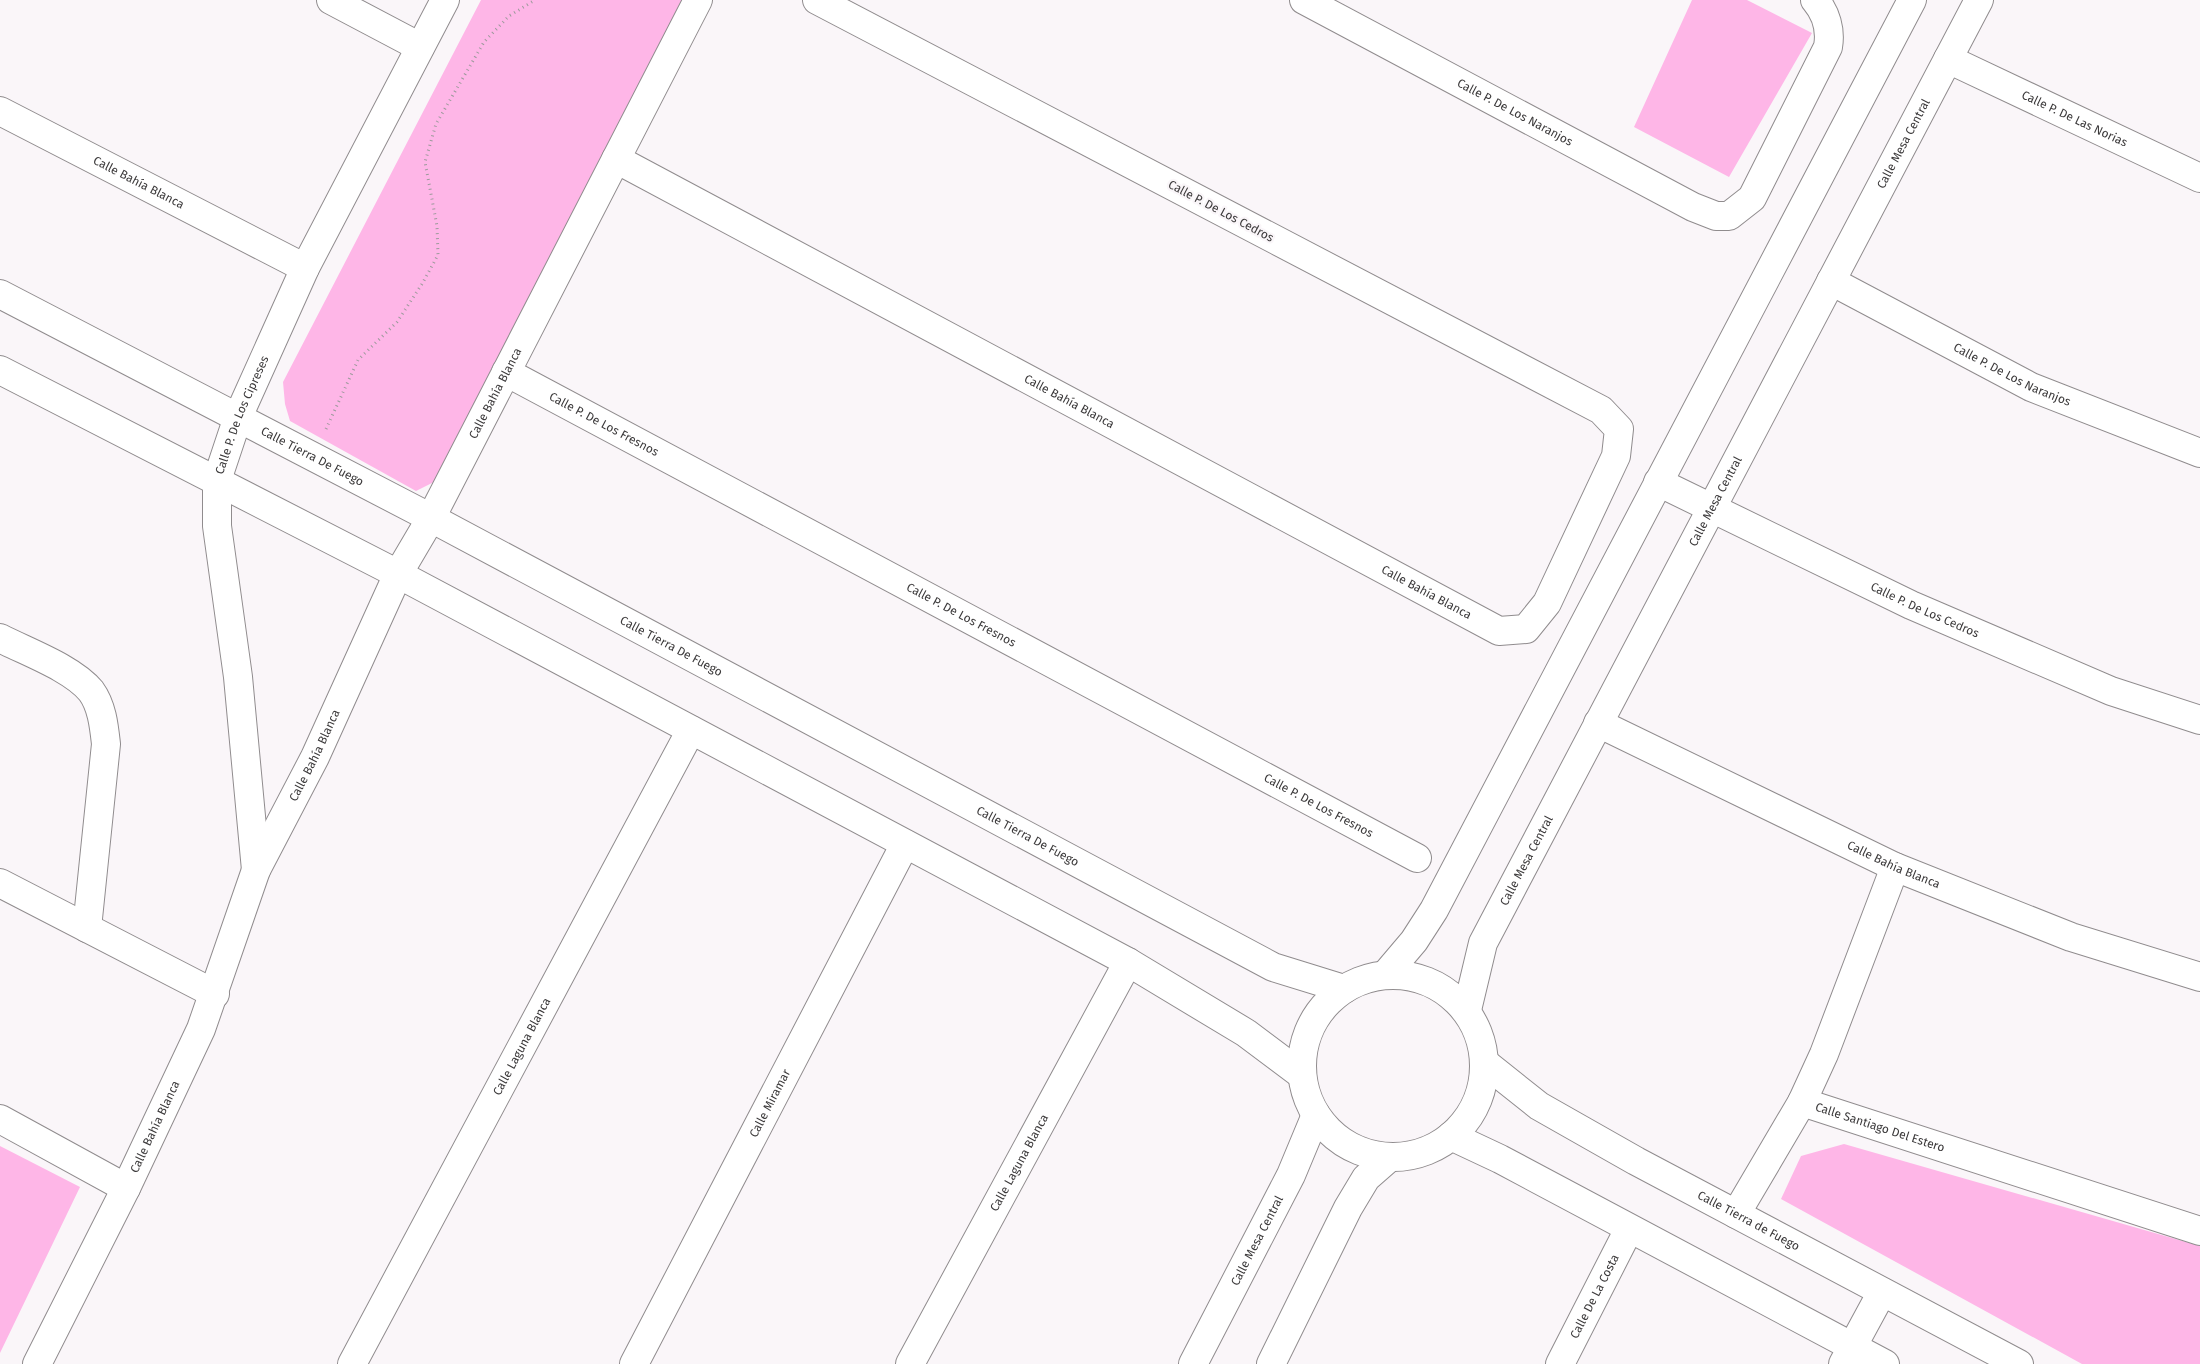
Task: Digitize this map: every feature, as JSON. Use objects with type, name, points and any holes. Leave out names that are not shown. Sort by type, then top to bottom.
[{"type":"street","points":[[331,0],[420,47]]},
{"type":"street","name":"Calle P. De Los Cipreses","points":[[256,870],[238,677],[217,526],[216,480],[238,417],[305,268],[445,0]]},
{"type":"street","name":"Calle Bahía Blanca","points":[[37,1364],[126,1188],[201,1029],[215,994],[256,870],[315,757],[398,574],[431,518],[698,0]]},
{"type":"street","name":"Calle P. De Los Cedros","points":[[817,0],[1602,410],[1619,429],[1616,456],[1547,603],[1526,629]]},
{"type":"street","name":"Calle P. De Los Naranjos","points":[[1304,0],[1693,207],[1716,216],[1729,216],[1752,198],[1828,47],[1827,24],[1822,9],[1815,0]]},
{"type":"street","points":[[1386,974],[1414,941],[1434,910],[1912,0]]},
{"type":"street","name":"Calle Mesa Central","points":[[1466,1010],[1483,943],[1979,0]]},
{"type":"street","name":"Calle P. De Las Norias","points":[[1948,59],[2200,178]]},
{"type":"street","name":"Calle Bahía Blanca","points":[[0,111],[305,268]]},
{"type":"street","name":"Calle Bahía Blanca","points":[[616,159],[1499,631],[1526,629]]},
{"type":"street","name":"Calle P. De Los Naranjos","points":[[1831,281],[2031,387],[2200,454]]},
{"type":"street","name":"Calle Tierra De Fuego","points":[[0,294],[431,518],[1272,967],[1344,989]]},
{"type":"street","points":[[0,370],[398,574],[1128,962],[1246,1033],[1302,1075]]},
{"type":"street","name":"Calle P. De Los Fresnos","points":[[506,372],[1417,858]]},
{"type":"street","name":"Calle P. De Los Cedros","points":[[1658,482],[1911,605],[2111,691],[2200,720]]},
{"type":"street","points":[[0,638],[76,678],[92,692],[103,718],[106,744],[87,928]]},
{"type":"street","name":"Calle Bahía Blanca","points":[[1598,723],[1895,867],[2071,937],[2200,977]]},
{"type":"street","name":"Calle Laguna Blanca","points":[[352,1364],[691,730]]},
{"type":"street","name":"Calle Miramar","points":[[634,1364],[905,844]]},
{"type":"street","name":"Calle Santiago Del Estero","points":[[1895,867],[1824,1054],[1802,1102],[2200,1231]]},
{"type":"street","points":[[0,883],[215,994]]},
{"type":"street","name":"Calle Laguna Blanca","points":[[910,1364],[1128,962]]},
{"type":"street","points":[[1386,974],[1409,976],[1431,982],[1451,993],[1466,1010],[1480,1035],[1486,1063],[1482,1090],[1470,1116],[1452,1136],[1433,1148],[1412,1155],[1390,1157],[1361,1151],[1335,1137],[1316,1115],[1306,1096],[1302,1075],[1303,1049],[1311,1026],[1324,1005],[1344,989],[1364,979],[1386,974]]},
{"type":"street","name":"Calle Tierra de Fuego","points":[[1486,1063],[1539,1106],[1736,1214],[2019,1364]]},
{"type":"street","points":[[1736,1214],[1802,1102]]},
{"type":"street","name":"Calle Mesa Central","points":[[1193,1364],[1291,1175],[1316,1115]]},
{"type":"street","points":[[0,1119],[126,1188]]},
{"type":"street","points":[[1452,1136],[1630,1228],[1847,1355],[1885,1364]]},
{"type":"street","points":[[1271,1364],[1348,1208],[1366,1178],[1390,1157]]},
{"type":"street","name":"Calle De La Costa","points":[[1560,1364],[1630,1228]]},
{"type":"street","points":[[1847,1355],[1882,1292]]},
{"type":"path","points":[[313,456],[358,360],[397,322],[438,255],[437,226],[425,162],[436,124],[484,42],[509,16],[535,0]]},
{"type":"shaded area","points":[[481,0],[685,0],[438,480],[416,491],[290,421],[285,404],[283,382]]},
{"type":"shaded area","points":[[1692,0],[1747,0],[1812,33],[1729,177],[1634,127]]},
{"type":"shaded area","points":[[1844,1144],[2200,1246],[2200,1364],[2082,1364],[1781,1199],[1801,1156]]},
{"type":"shaded area","points":[[0,1146],[80,1187],[0,1353]]}]
